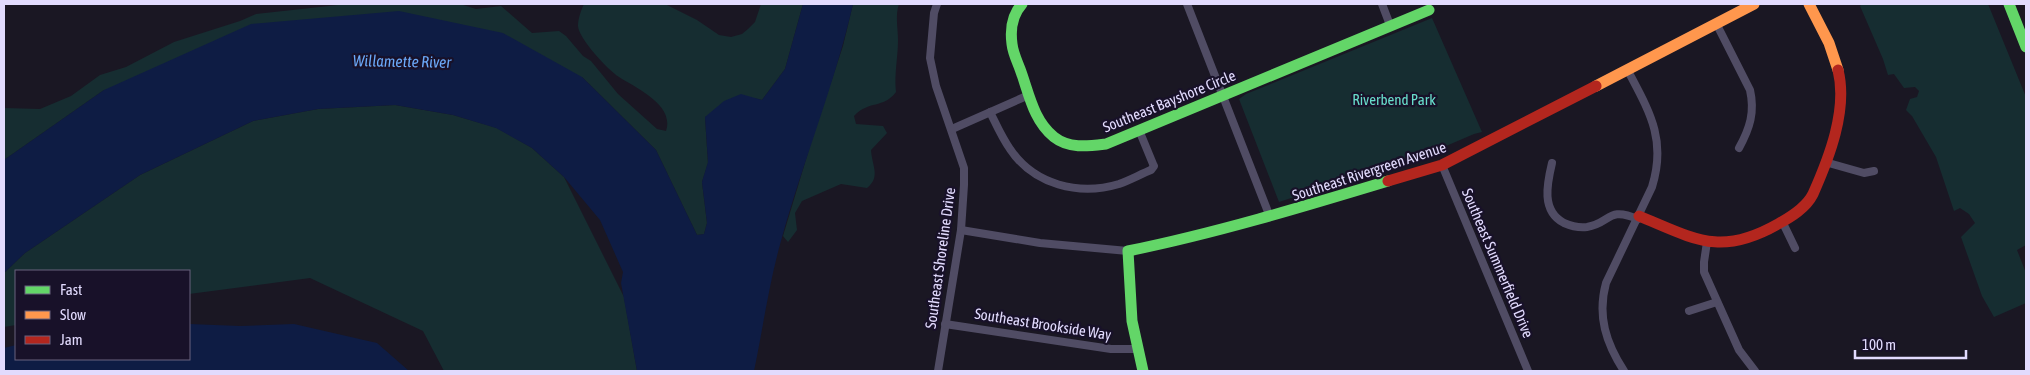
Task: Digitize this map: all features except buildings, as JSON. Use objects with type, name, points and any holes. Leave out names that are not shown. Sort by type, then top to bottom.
[{"type":"main road","name":"Southeast Rivergreen Avenue","points":[[1128,251],[1186,239],[1270,217],[1442,165],[1754,4]]},
{"type":"main road","points":[[1639,218],[1707,242],[1732,244],[1740,242],[1797,213],[1808,203],[1815,190],[1839,118],[1841,84],[1836,59],[1809,4]]},
{"type":"main road","points":[[2009,4],[2026,47]]},
{"type":"main road","name":"Southeast Bayshore Circle","points":[[1018,5],[1011,25],[1012,47],[1028,95],[1037,115],[1045,128],[1055,138],[1071,145],[1084,147],[1106,144],[1429,10]]},
{"type":"main road","points":[[1128,251],[1132,321],[1143,371]]},
{"type":"street","name":"Southeast Shoreline Drive","points":[[937,4],[934,13],[930,58],[936,86],[964,168],[961,230],[938,371]]},
{"type":"street","points":[[1186,4],[1224,96],[1270,217]]},
{"type":"street","points":[[1382,4],[1390,25]]},
{"type":"street","points":[[1716,23],[1750,90],[1752,101],[1751,121],[1739,148]]},
{"type":"street","points":[[1624,371],[1606,338],[1602,302],[1606,283],[1639,218],[1656,176],[1658,150],[1658,138],[1652,118],[1627,69]]},
{"type":"street","points":[[952,129],[1028,95]]},
{"type":"street","points":[[990,112],[1010,151],[1028,168],[1045,180],[1066,188],[1093,189],[1119,184],[1151,170],[1154,166],[1139,130]]},
{"type":"street","points":[[1825,162],[1864,173],[1874,171]]},
{"type":"street","points":[[1552,163],[1547,196],[1552,211],[1562,222],[1570,226],[1587,227],[1616,214],[1639,218]]},
{"type":"street","name":"Southeast Summerfield Drive","points":[[1442,165],[1528,371]]},
{"type":"street","points":[[1782,221],[1795,248]]},
{"type":"street","name":"Southeast Rivergreen Avenue","points":[[961,230],[1040,243],[1128,251]]},
{"type":"street","points":[[1707,242],[1704,272],[1739,350],[1755,371]]},
{"type":"street","points":[[1689,311],[1717,302]]},
{"type":"street","name":"Southeast Brookside Way","points":[[945,324],[1111,349],[1137,349]]},
{"type":"green space","points":[[347,4],[460,4],[476,9],[501,6],[532,33],[559,31],[566,36],[583,56],[591,61],[618,94],[657,129],[666,131],[665,113],[660,105],[644,92],[614,73],[601,61],[583,38],[578,26],[584,4],[665,4],[697,20],[719,35],[731,37],[742,34],[755,22],[761,4],[803,4],[785,69],[762,100],[754,98],[705,117],[708,163],[702,182],[707,223],[704,234],[697,235],[656,150],[582,77],[104,90],[4,160],[4,108],[40,109],[71,96],[100,75],[126,67],[174,42],[256,14]]},
{"type":"green space","points":[[853,4],[899,4],[897,17],[896,92],[886,101],[865,108],[854,116],[856,124],[883,126],[887,133],[871,150],[875,175],[871,184],[867,188],[841,184],[802,201],[795,213],[797,230],[788,242],[783,236],[813,136],[843,46]]},
{"type":"green space","points":[[1862,4],[1988,4],[2026,97],[2026,245],[2017,250],[2026,273],[2026,303],[1994,317],[1982,296],[1961,237],[1975,223],[1969,214],[1960,208],[1954,211],[1936,157],[1912,116],[1906,110],[1910,99],[1917,97],[1919,91],[1915,87],[1904,88],[1894,74],[1888,75],[1860,6]]},
{"type":"green space","name":"Riverbend Park","points":[[1432,18],[1482,132],[1432,152],[1279,202],[1239,99],[1246,94]]},
{"type":"green space","points":[[395,105],[453,115],[497,128],[532,148],[564,177],[624,297],[637,371],[444,371],[423,331],[310,278],[190,294],[190,270],[15,270],[15,325],[4,327],[4,273],[25,253],[140,175],[253,121],[318,109]]},
{"type":"water","name":"Willamette River","points":[[803,4],[853,4],[837,64],[781,241],[754,371],[637,371],[621,283],[623,272],[600,220],[564,177],[532,148],[496,128],[453,115],[395,105],[318,109],[253,121],[140,175],[25,253],[4,273],[4,160],[104,90],[251,24],[399,11],[503,33],[582,77],[656,150],[697,235],[704,234],[707,223],[702,182],[708,162],[705,117],[724,101],[741,94],[762,100],[785,69]]},
{"type":"water","points":[[190,324],[240,326],[294,324],[377,343],[409,371],[4,371],[4,348],[15,345],[15,360],[190,360]]},
{"type":"traffic: fast","points":[[1022,4],[1012,22],[1012,44],[1032,106],[1041,123],[1054,137],[1060,141],[1079,146],[1106,144],[1429,10]]},
{"type":"traffic: fast","points":[[2009,4],[2026,47]]},
{"type":"traffic: fast","points":[[1143,371],[1132,321],[1128,251],[1226,228],[1388,181]]},
{"type":"traffic: slow","points":[[1596,86],[1754,4]]},
{"type":"traffic: slow","points":[[1809,4],[1829,43],[1838,70]]},
{"type":"traffic: jam","points":[[1639,216],[1692,237],[1723,242],[1740,240],[1758,234],[1798,212],[1813,194],[1831,149],[1841,101],[1838,70]]},
{"type":"traffic: jam","points":[[1388,181],[1442,165],[1596,86]]}]
